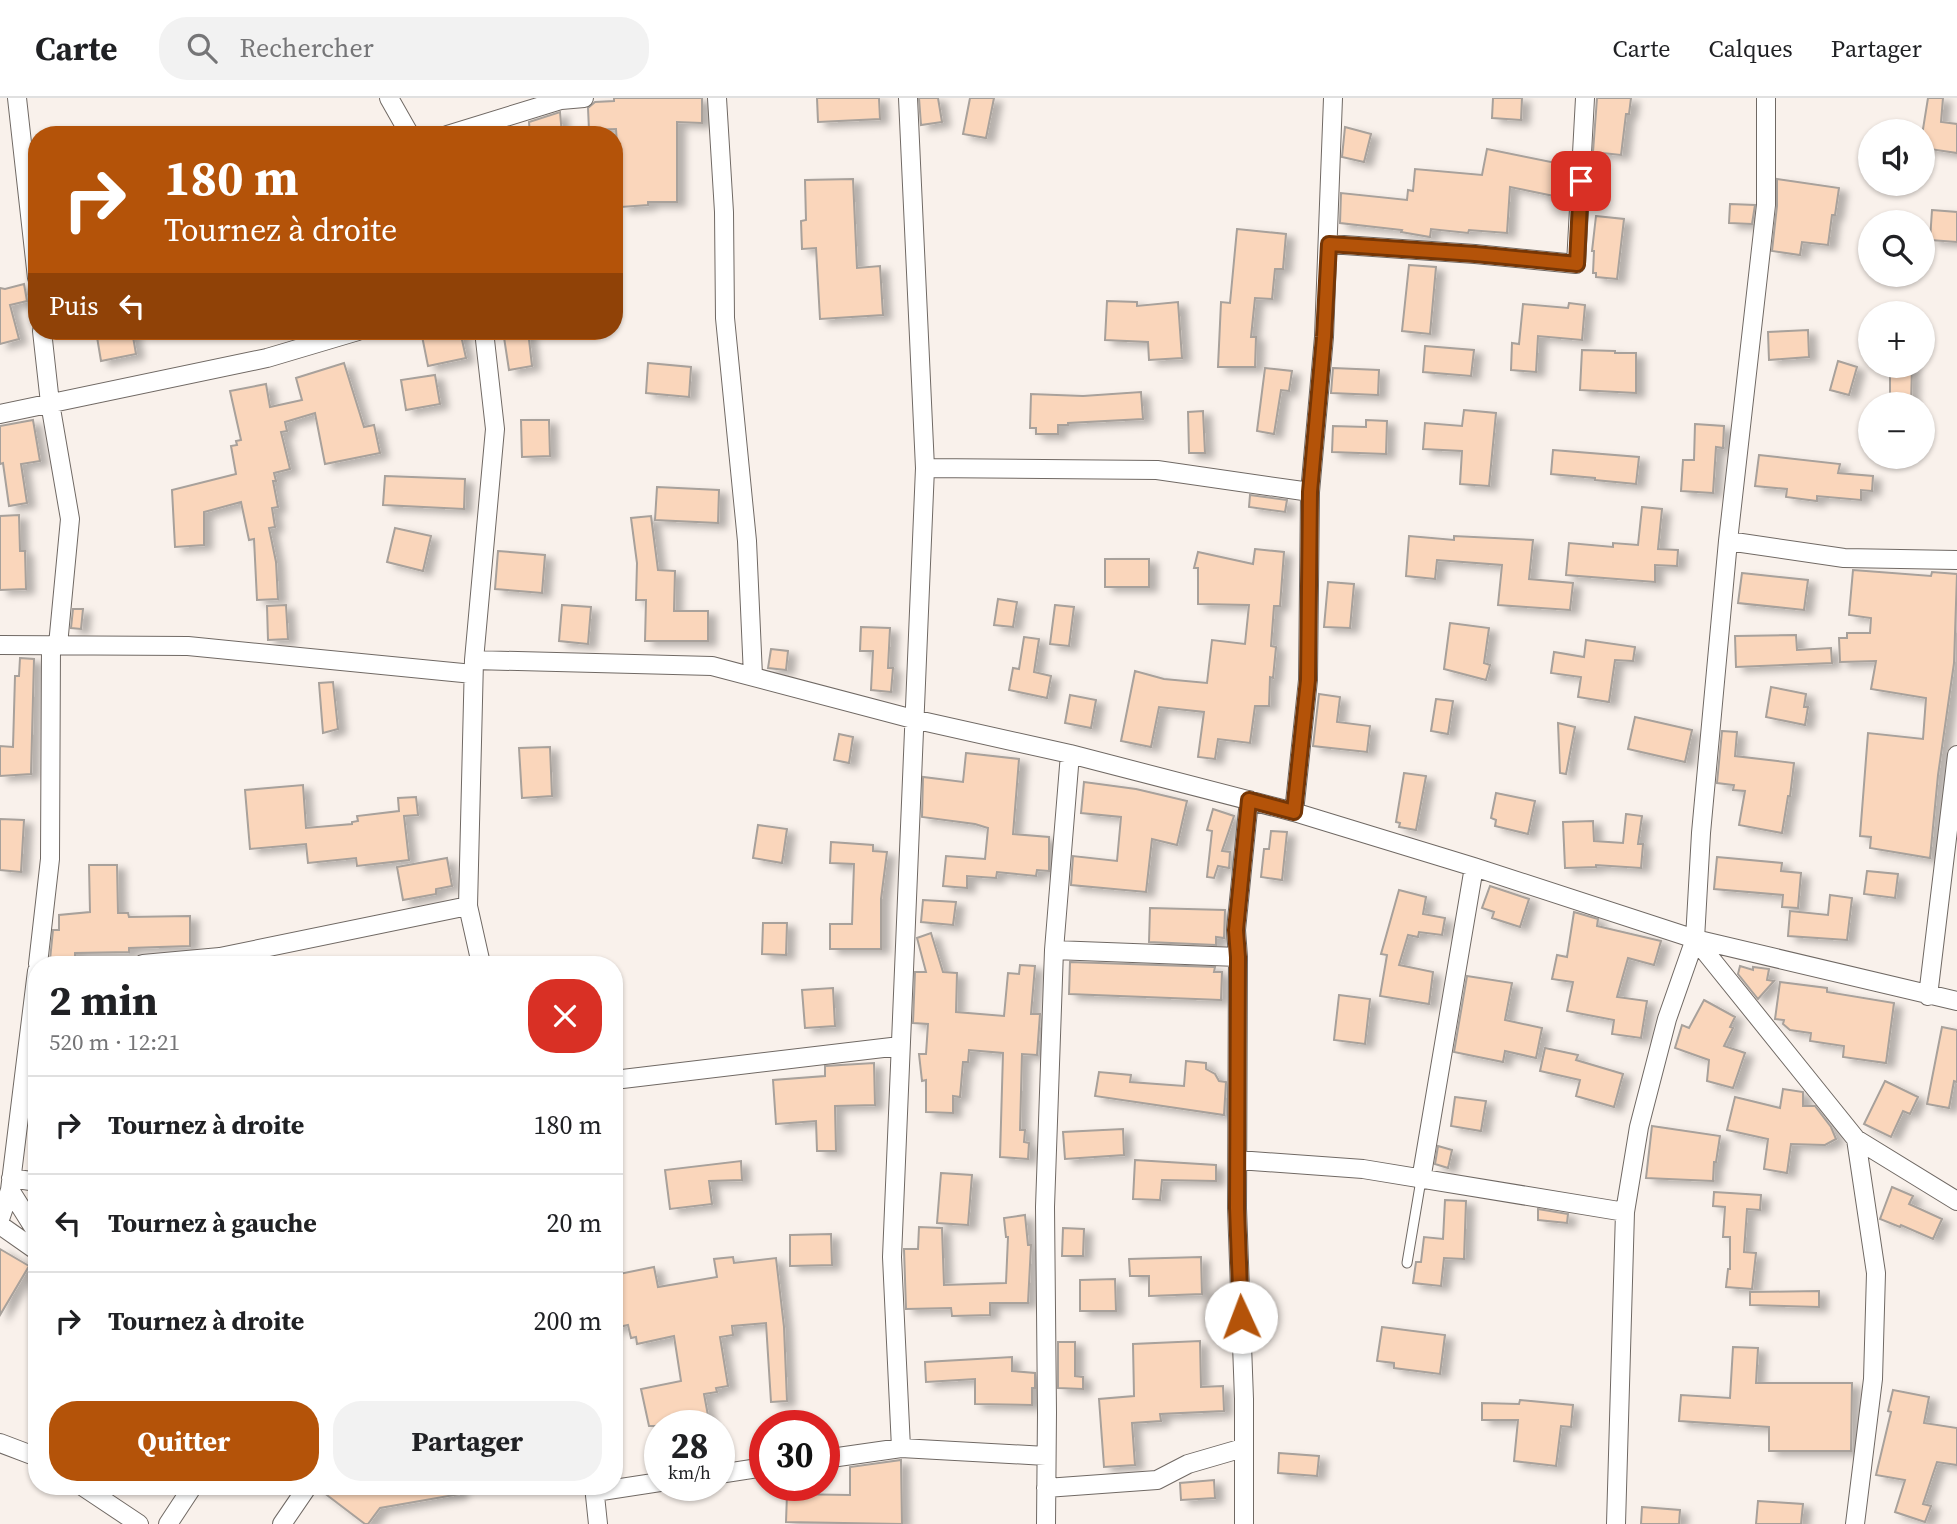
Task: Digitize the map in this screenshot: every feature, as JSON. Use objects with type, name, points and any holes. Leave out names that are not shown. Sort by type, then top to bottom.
[{"type":"street","points":[[17,98],[28,197]]},
{"type":"street","points":[[389,98],[405,126]]},
{"type":"street","points":[[476,126],[561,100],[584,98]]},
{"type":"street","points":[[717,98],[724,212],[725,318],[747,541],[753,676]]},
{"type":"street","points":[[901,1448],[892,1256],[925,468],[908,98]]},
{"type":"street","points":[[1294,812],[1308,680],[1310,492],[1324,337],[1332,98]]},
{"type":"street","points":[[1329,244],[1577,264],[1585,98]]},
{"type":"street","points":[[1616,1524],[1625,1212],[1639,1127],[1660,1046],[1695,939],[1701,833],[1728,541],[1766,205],[1766,98]]},
{"type":"street","points":[[39,956],[50,859],[55,645],[70,519],[50,403],[43,340]]},
{"type":"street","points":[[0,414],[267,358],[328,340]]},
{"type":"street","points":[[479,956],[468,906],[474,667],[495,429],[485,340]]},
{"type":"street","points":[[925,468],[1157,470],[1310,492]]},
{"type":"street","points":[[1728,541],[1844,558],[1957,560]]},
{"type":"street","points":[[0,645],[188,646],[474,667],[712,666],[913,719],[1070,754],[1294,812],[1695,939],[1957,1001]]},
{"type":"street","points":[[1046,1524],[1045,1207],[1054,950],[1070,754]]},
{"type":"street","points":[[1928,996],[1957,755]]},
{"type":"street","points":[[1244,1524],[1244,1399],[1237,1208],[1236,930],[1249,800]]},
{"type":"street","points":[[1421,1180],[1474,867]]},
{"type":"street","points":[[225,956],[468,906]]},
{"type":"street","points":[[1695,939],[1856,1139],[1957,1201]]},
{"type":"street","points":[[1054,950],[1238,957]]},
{"type":"street","points":[[0,1219],[11,1184],[28,1046]]},
{"type":"street","points":[[623,1079],[900,1046]]},
{"type":"street","points":[[1855,1524],[1873,1379],[1876,1273],[1856,1139]]},
{"type":"street","points":[[1238,1160],[1363,1169],[1625,1212]]},
{"type":"street","points":[[11,1184],[28,1183]]},
{"type":"street","points":[[11,1184],[28,1216]]},
{"type":"street","points":[[0,1226],[28,1245]]},
{"type":"street","points":[[0,1443],[28,1454]]},
{"type":"street","points":[[840,1457],[901,1448],[1046,1456]]},
{"type":"street","points":[[1046,1488],[1157,1480],[1188,1464],[1243,1448]]},
{"type":"street","points":[[623,1486],[644,1484]]},
{"type":"street","points":[[96,1495],[139,1524]]},
{"type":"street","points":[[168,1524],[187,1495]]},
{"type":"street","points":[[282,1524],[302,1495]]},
{"type":"street","points":[[595,1495],[598,1524]]},
{"type":"lane","points":[[1407,1263],[1421,1180]]},
{"type":"building","points":[[614,98],[702,98],[702,123],[677,122],[677,202],[648,202],[648,205],[623,207],[623,126],[589,126],[588,108],[595,102],[614,101]]},
{"type":"building","points":[[817,98],[879,98],[880,119],[818,122]]},
{"type":"building","points":[[919,98],[938,98],[942,122],[921,125]]},
{"type":"building","points":[[970,98],[994,98],[986,138],[963,134]]},
{"type":"building","points":[[1493,98],[1522,98],[1521,120],[1492,118]]},
{"type":"building","points":[[1597,98],[1631,98],[1629,114],[1626,114],[1621,155],[1593,152]]},
{"type":"building","points":[[1928,98],[1943,98],[1941,122],[1957,124],[1957,153],[1935,150],[1935,119],[1925,119]]},
{"type":"building","points":[[560,112],[561,126],[529,126],[529,122]]},
{"type":"building","points":[[1345,127],[1371,134],[1364,162],[1342,157]]},
{"type":"building","points":[[1487,149],[1561,164],[1554,196],[1510,187],[1507,233],[1431,229],[1430,237],[1401,232],[1402,230],[1340,223],[1341,193],[1407,200],[1408,190],[1413,191],[1415,169],[1482,175]]},
{"type":"building","points":[[853,179],[857,268],[880,266],[883,315],[820,319],[816,248],[802,249],[801,221],[806,220],[805,180]]},
{"type":"building","points":[[1777,179],[1839,188],[1828,245],[1802,242],[1800,255],[1772,251]]},
{"type":"building","points":[[1730,204],[1755,205],[1752,224],[1729,223]]},
{"type":"building","points":[[1935,210],[1957,212],[1957,242],[1935,240]]},
{"type":"building","points":[[1596,216],[1624,219],[1617,279],[1596,277],[1596,273],[1593,273],[1592,251]]},
{"type":"building","points":[[1237,229],[1286,234],[1283,269],[1275,269],[1272,299],[1255,298],[1251,337],[1256,337],[1255,367],[1218,367],[1221,302],[1230,303]]},
{"type":"building","points":[[1409,265],[1436,267],[1430,334],[1402,331]]},
{"type":"building","points":[[24,284],[27,301],[10,305],[19,339],[0,344],[0,288]]},
{"type":"building","points":[[1107,301],[1137,302],[1137,306],[1178,302],[1182,358],[1149,360],[1148,342],[1105,340]]},
{"type":"building","points":[[1569,303],[1585,305],[1582,340],[1538,336],[1536,372],[1511,370],[1512,343],[1519,344],[1523,304],[1568,308]]},
{"type":"building","points":[[1808,330],[1809,357],[1769,360],[1768,332]]},
{"type":"building","points":[[98,340],[134,340],[136,354],[101,361]]},
{"type":"building","points":[[423,340],[462,340],[466,358],[428,366]]},
{"type":"building","points":[[504,340],[529,340],[532,366],[509,370]]},
{"type":"building","points":[[1425,346],[1474,350],[1471,376],[1423,372]]},
{"type":"building","points":[[1582,350],[1636,353],[1636,393],[1580,390]]},
{"type":"building","points":[[1838,361],[1857,367],[1849,395],[1830,390]]},
{"type":"building","points":[[344,363],[364,427],[374,425],[380,453],[325,464],[315,413],[285,422],[287,431],[281,432],[290,469],[274,473],[278,507],[272,508],[275,527],[269,528],[276,562],[278,599],[257,600],[254,539],[249,540],[241,502],[204,512],[204,545],[175,547],[172,490],[236,474],[231,446],[237,445],[236,441],[241,440],[230,391],[266,384],[270,407],[302,400],[296,378]]},
{"type":"building","points":[[648,363],[691,367],[689,397],[646,393]]},
{"type":"building","points":[[1265,368],[1292,371],[1289,391],[1281,390],[1274,434],[1257,431]]},
{"type":"building","points":[[1333,368],[1379,370],[1378,395],[1331,393]]},
{"type":"building","points":[[435,375],[440,404],[406,410],[401,380]]},
{"type":"building","points":[[1890,378],[1912,378],[1911,392],[1890,392]]},
{"type":"building","points":[[1141,392],[1143,419],[1068,423],[1058,425],[1058,434],[1036,434],[1036,428],[1030,428],[1031,394],[1083,396]]},
{"type":"building","points":[[1464,410],[1496,413],[1489,486],[1460,484],[1462,451],[1423,449],[1425,423],[1462,426]]},
{"type":"building","points":[[1203,411],[1205,453],[1189,453],[1188,412]]},
{"type":"building","points":[[33,420],[40,461],[21,464],[27,503],[9,506],[3,463],[0,464],[0,426]]},
{"type":"building","points":[[521,420],[549,420],[550,456],[522,457]]},
{"type":"building","points":[[1366,420],[1387,421],[1386,454],[1332,452],[1333,426],[1366,427]]},
{"type":"building","points":[[1695,424],[1724,426],[1723,448],[1716,447],[1713,493],[1681,491],[1683,460],[1694,460]]},
{"type":"building","points":[[1553,450],[1639,457],[1636,484],[1551,474]]},
{"type":"building","points":[[1759,455],[1840,464],[1838,473],[1873,476],[1872,491],[1861,490],[1861,500],[1817,496],[1817,501],[1786,497],[1787,489],[1755,486]]},
{"type":"building","points":[[385,476],[465,479],[464,509],[383,505]]},
{"type":"building","points":[[657,487],[719,490],[718,523],[655,520]]},
{"type":"building","points":[[1250,495],[1287,500],[1285,512],[1249,507]]},
{"type":"building","points":[[1642,507],[1662,509],[1658,549],[1678,550],[1677,566],[1655,565],[1655,582],[1566,575],[1569,543],[1613,547],[1613,543],[1638,545]]},
{"type":"building","points":[[19,515],[20,551],[25,551],[26,589],[0,590],[0,516]]},
{"type":"building","points":[[651,516],[658,570],[675,571],[674,611],[708,611],[708,641],[645,641],[646,600],[636,600],[637,563],[631,518]]},
{"type":"building","points":[[395,528],[431,536],[423,571],[387,562]]},
{"type":"building","points":[[1409,536],[1454,540],[1454,536],[1533,540],[1529,579],[1573,583],[1570,610],[1498,605],[1502,565],[1437,560],[1435,579],[1406,576]]},
{"type":"building","points":[[1255,549],[1284,552],[1280,606],[1274,606],[1271,646],[1276,647],[1273,678],[1270,677],[1269,706],[1255,706],[1250,743],[1218,739],[1215,759],[1198,757],[1204,712],[1159,707],[1151,747],[1121,741],[1135,671],[1164,679],[1207,683],[1212,640],[1245,644],[1249,605],[1198,604],[1198,568],[1194,568],[1198,552],[1253,564]]},
{"type":"building","points":[[498,551],[545,555],[542,593],[495,589]]},
{"type":"building","points":[[1105,559],[1149,559],[1149,587],[1105,587]]},
{"type":"building","points":[[1853,570],[1931,576],[1932,572],[1957,574],[1954,663],[1938,775],[1930,858],[1870,848],[1871,837],[1860,836],[1868,733],[1923,739],[1926,698],[1871,689],[1876,661],[1840,662],[1839,638],[1847,638],[1847,633],[1870,633],[1871,618],[1849,615]]},
{"type":"building","points":[[1742,573],[1808,580],[1804,610],[1738,603]]},
{"type":"building","points":[[1328,582],[1354,584],[1350,628],[1324,627]]},
{"type":"building","points":[[998,599],[1017,602],[1013,627],[994,625]]},
{"type":"building","points":[[286,605],[288,639],[268,640],[267,606]]},
{"type":"building","points":[[562,605],[591,607],[588,644],[559,641]]},
{"type":"building","points":[[1055,605],[1074,607],[1069,646],[1050,644]]},
{"type":"building","points":[[73,609],[83,609],[81,629],[71,628]]},
{"type":"building","points":[[1450,623],[1489,628],[1484,663],[1490,665],[1486,680],[1444,669]]},
{"type":"building","points":[[861,627],[890,628],[888,668],[893,668],[891,692],[871,690],[873,651],[860,651]]},
{"type":"building","points":[[1796,635],[1797,650],[1831,648],[1832,663],[1736,667],[1735,636]]},
{"type":"building","points":[[1024,637],[1039,639],[1034,672],[1051,676],[1047,698],[1009,690],[1013,668],[1019,669]]},
{"type":"building","points":[[1586,640],[1635,647],[1633,661],[1615,660],[1609,702],[1578,697],[1581,677],[1551,673],[1554,652],[1584,657]]},
{"type":"building","points":[[771,649],[788,651],[786,670],[768,668]]},
{"type":"building","points":[[20,658],[34,659],[31,774],[0,776],[0,746],[13,747],[15,676],[19,676]]},
{"type":"building","points":[[333,682],[338,729],[323,733],[319,683]]},
{"type":"building","points":[[1771,687],[1806,694],[1804,707],[1808,707],[1805,725],[1766,717]]},
{"type":"building","points":[[1319,694],[1340,697],[1337,722],[1370,726],[1367,752],[1313,746]]},
{"type":"building","points":[[1070,695],[1096,700],[1091,728],[1065,723]]},
{"type":"building","points":[[1436,699],[1453,701],[1448,734],[1431,731]]},
{"type":"building","points":[[1635,717],[1692,730],[1685,762],[1628,749]]},
{"type":"building","points":[[1558,723],[1575,727],[1566,774],[1560,773]]},
{"type":"building","points":[[1722,731],[1737,732],[1735,756],[1794,763],[1782,833],[1739,825],[1745,791],[1733,790],[1734,785],[1717,783]]},
{"type":"building","points":[[839,734],[853,737],[849,763],[834,760]]},
{"type":"building","points":[[550,747],[552,796],[522,798],[519,748]]},
{"type":"building","points":[[966,753],[1019,759],[1013,834],[1049,837],[1049,871],[1037,870],[1036,876],[997,872],[996,878],[967,876],[967,888],[943,886],[946,856],[985,859],[988,828],[922,817],[923,777],[963,782]]},
{"type":"building","points":[[1404,773],[1426,776],[1416,830],[1399,827],[1400,823],[1396,822]]},
{"type":"building","points":[[1084,782],[1136,789],[1187,801],[1177,845],[1152,839],[1146,892],[1071,885],[1073,856],[1117,861],[1121,817],[1081,813]]},
{"type":"building","points":[[303,785],[306,828],[352,824],[358,821],[357,816],[399,811],[398,798],[416,797],[418,815],[404,816],[409,860],[357,866],[356,858],[308,863],[306,844],[250,849],[245,790]]},
{"type":"building","points":[[1496,793],[1535,801],[1528,834],[1495,826],[1496,820],[1491,818]]},
{"type":"building","points":[[1213,809],[1234,816],[1222,851],[1230,852],[1229,868],[1218,866],[1214,878],[1207,877],[1212,831],[1207,830]]},
{"type":"building","points":[[1626,814],[1642,816],[1638,844],[1643,844],[1641,868],[1596,865],[1565,868],[1563,822],[1593,821],[1594,841],[1623,843]]},
{"type":"building","points":[[0,819],[24,820],[21,872],[0,870]]},
{"type":"building","points":[[758,825],[787,829],[782,863],[753,858]]},
{"type":"building","points":[[1271,831],[1287,832],[1282,880],[1261,877],[1264,849],[1269,849]]},
{"type":"building","points":[[831,842],[873,845],[873,851],[887,852],[881,899],[881,949],[830,949],[830,924],[852,924],[854,864],[830,863]]},
{"type":"building","points":[[1717,857],[1782,863],[1781,871],[1801,873],[1798,908],[1782,907],[1783,895],[1714,889]]},
{"type":"building","points":[[447,858],[452,886],[436,889],[436,894],[403,900],[397,867]]},
{"type":"building","points":[[89,865],[117,865],[118,913],[128,913],[129,917],[190,916],[190,946],[129,948],[129,952],[50,956],[53,930],[59,930],[59,915],[90,912]]},
{"type":"building","points":[[1867,871],[1898,874],[1895,898],[1864,894]]},
{"type":"building","points":[[1490,886],[1529,899],[1520,927],[1492,918],[1494,912],[1482,908]]},
{"type":"building","points":[[1399,890],[1426,897],[1423,914],[1445,918],[1442,935],[1419,932],[1418,937],[1408,935],[1399,965],[1433,972],[1429,1004],[1380,996],[1387,955],[1381,954]]},
{"type":"building","points":[[1830,895],[1852,898],[1847,940],[1788,936],[1790,911],[1828,915]]},
{"type":"building","points":[[923,900],[956,902],[953,925],[921,922]]},
{"type":"building","points":[[1150,908],[1225,910],[1224,938],[1216,937],[1216,945],[1149,942]]},
{"type":"building","points":[[1574,912],[1598,919],[1597,926],[1661,941],[1654,965],[1628,958],[1617,997],[1647,1001],[1641,1038],[1612,1034],[1614,1020],[1567,1011],[1573,982],[1552,979],[1557,955],[1567,957]]},
{"type":"building","points":[[763,923],[787,923],[786,955],[762,954]]},
{"type":"building","points":[[931,933],[943,972],[957,973],[956,1012],[1004,1016],[1008,973],[1019,974],[1020,965],[1035,966],[1031,1014],[1040,1014],[1037,1055],[1022,1054],[1020,1130],[1025,1130],[1024,1142],[1029,1143],[1028,1159],[1000,1157],[1003,1053],[969,1050],[968,1062],[963,1062],[960,1097],[953,1096],[953,1113],[926,1112],[926,1080],[922,1081],[919,1054],[926,1054],[928,1024],[913,1023],[915,972],[926,972],[917,938]]},
{"type":"building","points":[[1070,962],[1215,967],[1214,972],[1222,972],[1221,1000],[1069,994]]},
{"type":"building","points":[[1740,966],[1753,970],[1753,967],[1769,969],[1767,980],[1774,981],[1758,999],[1738,974]]},
{"type":"building","points":[[1467,976],[1512,983],[1505,1020],[1542,1028],[1536,1058],[1505,1051],[1503,1062],[1454,1052]]},
{"type":"building","points":[[1780,982],[1827,988],[1827,992],[1894,1003],[1886,1063],[1843,1057],[1844,1046],[1810,1041],[1811,1033],[1790,1030],[1783,1024],[1784,1020],[1775,1019]]},
{"type":"building","points":[[833,988],[835,1026],[805,1028],[802,990]]},
{"type":"building","points":[[1339,995],[1370,999],[1365,1044],[1334,1040]]},
{"type":"building","points":[[1704,1000],[1735,1017],[1724,1046],[1745,1053],[1733,1088],[1707,1081],[1709,1060],[1675,1048],[1682,1025],[1689,1028]]},
{"type":"building","points":[[1942,1027],[1957,1030],[1957,1082],[1954,1081],[1949,1108],[1927,1104]]},
{"type":"building","points":[[1545,1048],[1578,1055],[1576,1060],[1623,1074],[1614,1107],[1576,1096],[1580,1080],[1540,1071]]},
{"type":"building","points":[[1186,1061],[1206,1063],[1206,1069],[1215,1074],[1219,1081],[1226,1082],[1224,1115],[1095,1096],[1099,1072],[1131,1075],[1130,1082],[1184,1086]]},
{"type":"building","points":[[874,1063],[875,1105],[835,1106],[836,1151],[817,1151],[816,1121],[776,1124],[773,1080],[825,1076],[825,1066]]},
{"type":"building","points":[[1885,1081],[1918,1097],[1910,1114],[1903,1111],[1891,1137],[1864,1124]]},
{"type":"building","points":[[1783,1089],[1803,1092],[1803,1106],[1815,1106],[1831,1127],[1836,1139],[1825,1145],[1791,1144],[1787,1173],[1764,1169],[1768,1139],[1727,1130],[1735,1097],[1780,1108]]},
{"type":"building","points":[[1455,1097],[1486,1101],[1481,1131],[1451,1126]]},
{"type":"building","points":[[1652,1126],[1720,1136],[1713,1181],[1646,1178]]},
{"type":"building","points":[[1123,1129],[1124,1155],[1065,1159],[1063,1132]]},
{"type":"building","points":[[1438,1146],[1452,1150],[1448,1168],[1435,1164]]},
{"type":"building","points":[[1135,1160],[1216,1165],[1216,1181],[1162,1180],[1160,1200],[1133,1199]]},
{"type":"building","points":[[741,1161],[742,1180],[709,1181],[712,1204],[670,1209],[665,1170]]},
{"type":"building","points":[[941,1173],[972,1175],[968,1225],[937,1223]]},
{"type":"building","points":[[1892,1187],[1913,1196],[1909,1204],[1942,1219],[1933,1239],[1880,1219]]},
{"type":"building","points":[[1714,1192],[1761,1195],[1760,1210],[1747,1209],[1744,1252],[1756,1253],[1752,1289],[1726,1287],[1730,1269],[1730,1237],[1723,1237],[1725,1207],[1713,1206]]},
{"type":"building","points":[[1445,1200],[1466,1201],[1464,1259],[1444,1258],[1441,1286],[1413,1283],[1416,1262],[1421,1262],[1424,1237],[1443,1239]]},
{"type":"building","points":[[1538,1209],[1568,1214],[1567,1223],[1538,1220]]},
{"type":"building","points":[[1025,1215],[1028,1245],[1031,1245],[1028,1303],[990,1303],[990,1315],[952,1316],[951,1308],[906,1309],[904,1249],[918,1249],[919,1227],[942,1228],[944,1285],[1006,1283],[1008,1237],[1004,1218]]},
{"type":"building","points":[[1063,1228],[1084,1229],[1083,1256],[1062,1256]]},
{"type":"building","points":[[831,1234],[832,1265],[790,1266],[790,1235]]},
{"type":"building","points":[[0,1249],[28,1268],[0,1315]]},
{"type":"building","points":[[733,1257],[734,1263],[776,1258],[784,1327],[787,1401],[771,1402],[766,1323],[732,1326],[733,1335],[720,1337],[728,1386],[716,1388],[717,1392],[704,1394],[707,1410],[646,1410],[641,1389],[681,1381],[674,1336],[637,1344],[636,1337],[631,1338],[628,1325],[623,1326],[623,1273],[654,1267],[658,1287],[717,1277],[714,1259]]},
{"type":"building","points":[[1201,1257],[1202,1294],[1149,1296],[1149,1276],[1130,1276],[1129,1259]]},
{"type":"building","points":[[1115,1279],[1116,1311],[1080,1311],[1080,1280]]},
{"type":"building","points":[[1819,1291],[1819,1307],[1750,1305],[1750,1292]]},
{"type":"building","points":[[1382,1327],[1445,1335],[1440,1374],[1394,1368],[1394,1363],[1377,1361]]},
{"type":"building","points":[[1200,1341],[1201,1387],[1223,1386],[1224,1411],[1160,1414],[1161,1421],[1132,1423],[1135,1465],[1104,1467],[1099,1399],[1134,1396],[1133,1344]]},
{"type":"building","points":[[1058,1342],[1075,1342],[1075,1376],[1083,1377],[1083,1389],[1058,1388]]},
{"type":"building","points":[[1733,1347],[1758,1348],[1756,1383],[1852,1383],[1851,1451],[1769,1451],[1769,1427],[1679,1421],[1681,1395],[1730,1398]]},
{"type":"building","points":[[1012,1357],[1012,1371],[1035,1373],[1032,1405],[975,1404],[975,1379],[926,1382],[925,1362]]},
{"type":"building","points":[[1893,1390],[1929,1397],[1924,1423],[1957,1428],[1957,1465],[1937,1462],[1923,1504],[1931,1506],[1925,1522],[1895,1512],[1905,1480],[1876,1475],[1891,1412],[1888,1411]]},
{"type":"building","points":[[1520,1400],[1573,1405],[1571,1427],[1561,1426],[1556,1466],[1514,1461],[1518,1420],[1482,1420],[1482,1403],[1519,1404]]},
{"type":"building","points":[[1279,1453],[1319,1456],[1317,1476],[1278,1473]]},
{"type":"building","points":[[901,1460],[902,1524],[786,1522],[787,1501],[840,1501],[840,1495],[850,1495],[850,1467]]},
{"type":"building","points":[[1214,1480],[1215,1498],[1181,1500],[1180,1483]]},
{"type":"building","points":[[327,1495],[454,1495],[380,1508],[368,1524]]},
{"type":"building","points":[[1758,1501],[1803,1504],[1801,1524],[1756,1524]]},
{"type":"building","points":[[1642,1507],[1680,1510],[1679,1524],[1641,1524]]},
{"type":"route","points":[[1241,1317],[1237,1208],[1236,930],[1249,800],[1294,812],[1308,680],[1310,492],[1324,337],[1329,244],[1577,264],[1581,181]]}]
